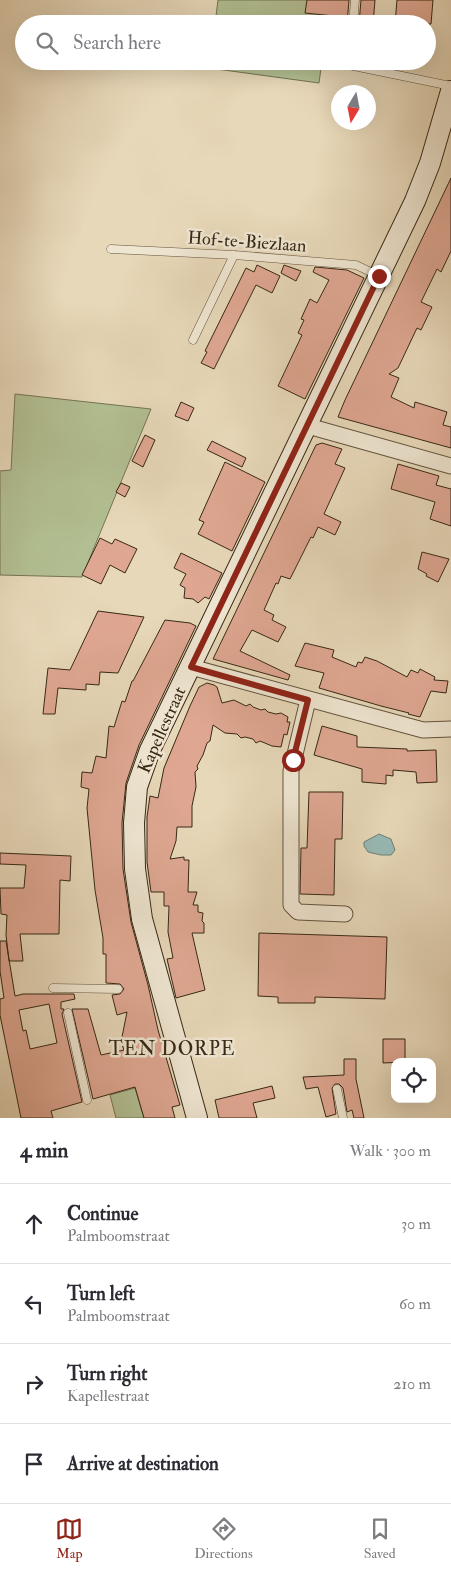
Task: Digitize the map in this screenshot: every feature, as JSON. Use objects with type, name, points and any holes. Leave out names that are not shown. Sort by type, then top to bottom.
[{"type":"street","name":"Kapellestraat","points":[[197,1118],[157,989],[142,919],[135,869],[134,823],[137,787],[150,750],[415,201],[430,162],[451,92]]},
{"type":"street","points":[[308,426],[451,466]]},
{"type":"street","points":[[191,667],[423,730],[451,729]]},
{"type":"street","points":[[308,700],[291,771],[291,905],[298,912],[345,914]]},
{"type":"lane","points":[[354,15],[355,0]]},
{"type":"lane","points":[[373,70],[451,86]]},
{"type":"lane","name":"Hof-te-Biezlaan","points":[[111,250],[234,255],[356,265],[379,276]]},
{"type":"lane","points":[[193,340],[234,255]]},
{"type":"lane","points":[[53,988],[118,989]]},
{"type":"lane","points":[[68,1013],[87,1100]]},
{"type":"lane","points":[[337,1089],[343,1118]]},
{"type":"green space","points":[[218,0],[329,0],[327,15],[216,15]]},
{"type":"green space","points":[[224,70],[321,70],[319,83]]},
{"type":"green space","points":[[15,394],[151,409],[82,577],[0,575],[0,471],[11,470]]},
{"type":"green space","points":[[135,1088],[144,1118],[116,1118],[110,1095]]},
{"type":"water","points":[[379,834],[391,839],[395,850],[391,855],[368,852],[364,846],[364,842]]},
{"type":"building","points":[[307,0],[349,0],[348,15],[305,13]]},
{"type":"building","points":[[361,0],[375,0],[374,15],[360,15]]},
{"type":"building","points":[[397,0],[433,0],[432,15],[396,15]]},
{"type":"building","points":[[451,178],[451,251],[441,272],[437,269],[421,302],[432,307],[421,330],[417,328],[398,368],[389,374],[399,378],[391,397],[414,408],[415,402],[447,412],[443,425],[451,427],[451,448],[338,417]]},
{"type":"building","points":[[257,265],[280,276],[272,293],[256,285],[214,369],[201,363],[207,352],[205,351],[246,268],[254,272]]},
{"type":"building","points":[[284,265],[301,271],[296,281],[281,273]]},
{"type":"building","points":[[315,267],[347,270],[364,278],[305,399],[278,386],[302,335],[298,333],[304,320],[301,319],[310,299],[317,303],[329,280],[313,272]]},
{"type":"building","points":[[181,402],[194,408],[188,421],[175,416]]},
{"type":"building","points":[[145,435],[155,440],[143,467],[132,461]]},
{"type":"building","points":[[212,441],[246,458],[242,467],[207,450]]},
{"type":"building","points":[[322,443],[342,449],[335,464],[345,468],[324,514],[341,522],[335,535],[318,527],[290,579],[281,576],[278,584],[276,583],[264,610],[274,615],[272,620],[286,627],[278,642],[252,630],[240,651],[290,675],[288,680],[213,659],[316,445]]},
{"type":"building","points":[[225,462],[265,482],[232,551],[198,534],[204,522],[199,520]]},
{"type":"building","points":[[398,464],[439,476],[436,485],[451,489],[451,526],[430,519],[435,502],[391,489]]},
{"type":"building","points":[[121,483],[130,487],[125,497],[116,492]]},
{"type":"building","points":[[100,538],[112,544],[115,539],[137,549],[125,573],[110,565],[101,584],[82,575]]},
{"type":"building","points":[[422,552],[449,559],[438,582],[426,576],[427,574],[418,569]]},
{"type":"building","points":[[181,553],[222,573],[209,599],[205,597],[198,603],[193,599],[184,598],[185,588],[180,585],[186,574],[174,568]]},
{"type":"building","points":[[98,611],[144,617],[118,673],[100,672],[99,685],[86,684],[86,690],[58,688],[55,714],[43,714],[48,668],[70,670]]},
{"type":"building","points":[[165,620],[190,623],[196,626],[139,745],[126,783],[122,823],[123,869],[131,922],[158,1030],[180,1105],[172,1107],[175,1118],[144,1118],[135,1087],[93,1099],[72,1009],[88,1009],[101,1055],[124,1050],[121,1042],[127,1012],[117,1015],[112,995],[120,994],[124,989],[120,984],[106,983],[106,954],[103,954],[103,938],[95,890],[87,808],[89,789],[81,787],[82,772],[92,773],[96,756],[106,758],[109,726],[114,727],[122,701],[125,702],[132,681]]},
{"type":"building","points":[[305,643],[334,650],[332,657],[356,667],[358,662],[362,663],[365,657],[377,661],[407,677],[411,670],[418,673],[420,669],[435,677],[434,680],[448,681],[446,693],[431,691],[420,717],[319,688],[324,673],[295,666]]},
{"type":"building","points":[[207,683],[217,687],[222,703],[234,700],[246,706],[250,704],[261,710],[265,709],[276,714],[281,713],[288,717],[287,722],[290,722],[287,735],[284,734],[281,747],[272,746],[260,741],[256,743],[253,739],[241,738],[237,734],[225,733],[213,725],[210,741],[207,743],[197,766],[198,769],[195,772],[196,787],[192,806],[192,827],[177,827],[176,841],[170,859],[184,857],[184,860],[189,860],[188,892],[197,892],[193,905],[198,905],[198,912],[203,913],[204,933],[192,933],[205,990],[176,998],[167,959],[173,958],[168,932],[169,906],[164,906],[164,892],[151,892],[147,862],[147,817],[150,796],[158,798],[164,768],[190,706],[199,687]]},
{"type":"building","points":[[322,726],[357,736],[357,747],[407,749],[407,751],[436,750],[437,782],[417,783],[416,772],[393,770],[393,776],[386,775],[386,784],[362,782],[362,769],[314,755]]},
{"type":"building","points":[[309,792],[343,792],[342,839],[335,839],[334,895],[300,894],[301,848],[307,848]]},
{"type":"building","points":[[0,853],[71,856],[70,881],[60,880],[59,934],[20,934],[23,961],[9,961],[6,935],[7,915],[1,914],[0,888],[24,888],[26,865],[0,864]]},
{"type":"building","points":[[259,933],[387,937],[385,999],[315,997],[315,1003],[278,1003],[278,997],[258,996]]},
{"type":"building","points":[[0,941],[6,941],[15,996],[23,994],[74,994],[75,999],[61,1002],[61,1009],[64,1009],[62,1014],[82,1102],[51,1111],[53,1118],[21,1118],[0,1015],[0,999],[4,998],[0,971]],"holes":[[[49,1004],[57,1043],[30,1049],[26,1030],[23,1031],[19,1010]]]},
{"type":"building","points":[[383,1039],[405,1039],[405,1058],[391,1058],[391,1063],[383,1063]]},
{"type":"building","points":[[344,1059],[356,1059],[356,1079],[364,1118],[354,1118],[352,1110],[347,1112],[343,1088],[339,1084],[335,1084],[332,1088],[336,1114],[326,1117],[318,1087],[306,1089],[303,1077],[344,1075]]},
{"type":"building","points":[[272,1086],[275,1098],[253,1103],[257,1118],[219,1118],[215,1100]]},
{"type":"district","name":"TEN DORPE","points":[[172,1049]]},
{"type":"route","points":[[293,760],[308,700],[191,667],[379,276]]}]
